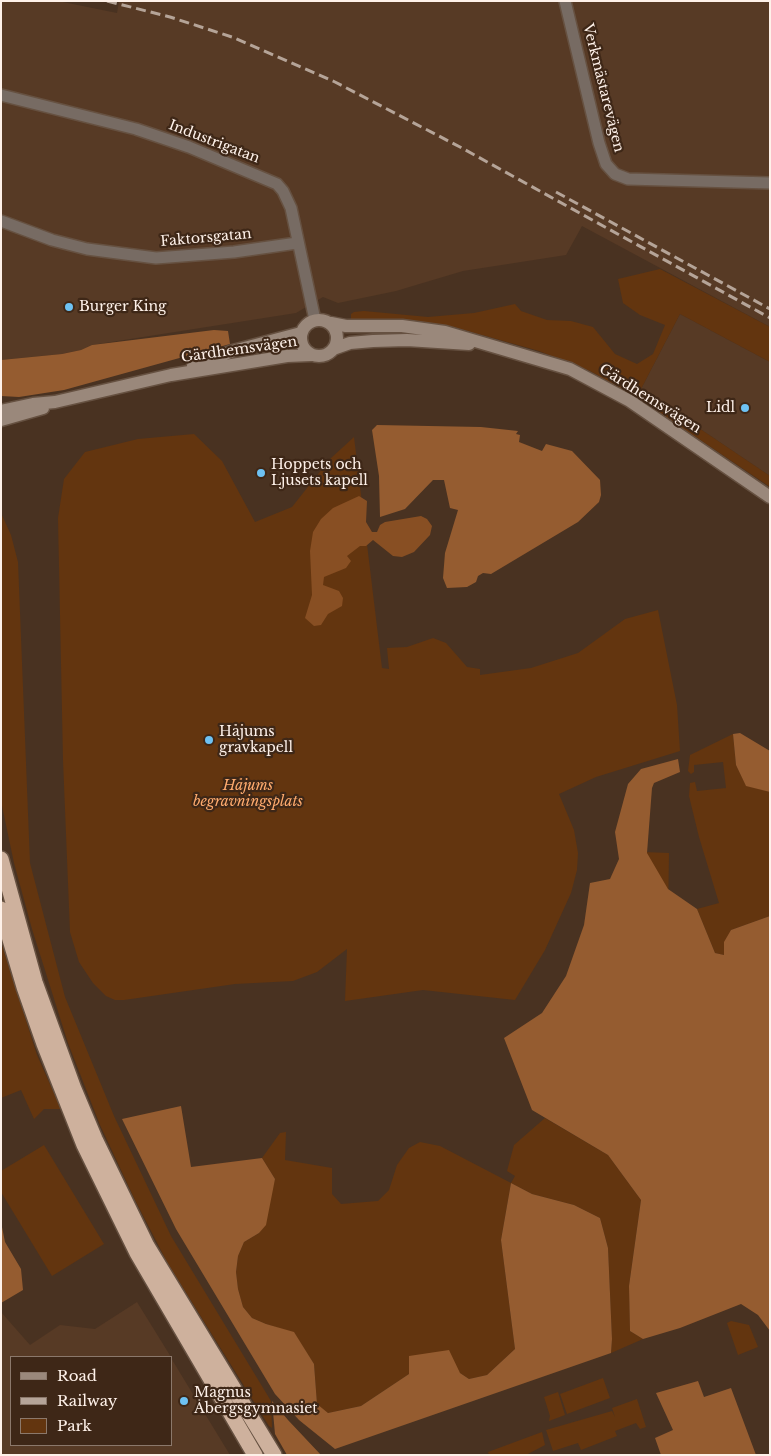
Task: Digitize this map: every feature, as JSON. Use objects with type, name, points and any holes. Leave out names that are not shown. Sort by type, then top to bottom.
[{"type":"highway","points":[[1,859],[35,982],[74,1089],[95,1139],[147,1246],[274,1455]]},
{"type":"highway","points":[[1,909],[44,1044],[84,1145],[137,1253],[255,1455]]},
{"type":"main road","points":[[315,320],[325,320],[331,323],[337,336],[333,349],[323,356],[311,355],[302,344],[301,333],[304,326],[315,320]]},
{"type":"main road","name":"Gärdhemsvägen","points":[[331,323],[346,326],[402,326],[445,332],[570,369],[608,388],[770,497]]},
{"type":"main road","name":"Gärdhemsvägen","points":[[171,375],[233,351],[301,333]]},
{"type":"main road","name":"Gärdhemsvägen","points":[[333,349],[350,343],[407,340],[503,348]]},
{"type":"main road","name":"Gärdhemsvägen","points":[[1,410],[55,402],[171,375],[287,356],[311,355]]},
{"type":"main road","name":"Gärdhemsvägen","points":[[1,420],[38,410],[55,402]]},
{"type":"street","name":"Verkmästarevägen","points":[[565,1],[599,143],[606,164],[615,174],[628,179],[770,184]]},
{"type":"street","name":"Industrigatan","points":[[1,95],[136,130],[189,147],[266,177],[284,191],[291,208],[315,320]]},
{"type":"street","name":"Faktorsgatan","points":[[1,221],[52,240],[87,249],[156,258],[234,252],[298,243]]},
{"type":"shaded area","points":[[1,1],[58,1],[117,13],[119,1],[770,1],[770,327],[582,226],[566,255],[463,271],[396,291],[338,303],[323,297],[296,313],[92,345],[81,350],[62,354],[1,360]]},
{"type":"shaded area","points":[[680,314],[770,362],[770,476],[641,389]]},
{"type":"shaded area","points":[[214,330],[228,331],[230,344],[64,390],[19,397],[1,396],[1,360],[62,354],[81,350],[92,345]]},
{"type":"shaded area","points":[[377,425],[481,427],[518,431],[516,434],[520,435],[519,442],[542,451],[546,444],[572,451],[600,480],[601,495],[599,502],[578,522],[491,574],[483,573],[478,576],[476,582],[467,587],[447,588],[443,578],[445,553],[458,510],[450,508],[444,480],[433,480],[405,509],[380,517],[379,476],[372,430]]},
{"type":"shaded area","points":[[359,496],[367,501],[366,522],[372,532],[377,532],[380,525],[385,522],[421,516],[427,519],[432,526],[430,535],[414,552],[402,557],[393,556],[373,540],[366,546],[360,546],[347,556],[351,561],[346,568],[324,577],[323,585],[339,591],[343,598],[342,606],[328,614],[321,625],[314,626],[305,618],[312,595],[310,551],[313,532],[321,519],[333,508]]},
{"type":"shaded area","points":[[740,733],[770,751],[770,792],[746,786],[736,765],[733,734]]},
{"type":"shaded area","points":[[678,759],[680,772],[654,783],[652,788],[647,853],[668,889],[697,909],[715,953],[724,955],[724,942],[731,930],[770,916],[770,1331],[758,1315],[741,1304],[680,1328],[643,1339],[630,1331],[629,1286],[641,1200],[608,1155],[532,1110],[504,1038],[542,1013],[566,976],[584,925],[590,883],[610,879],[619,859],[615,832],[628,784],[641,769]]},
{"type":"shaded area","points":[[181,1106],[191,1167],[262,1158],[275,1179],[266,1225],[259,1233],[244,1242],[238,1256],[236,1272],[238,1289],[243,1307],[252,1318],[294,1332],[314,1364],[317,1404],[328,1413],[361,1406],[409,1374],[409,1356],[449,1350],[460,1373],[469,1379],[487,1375],[515,1349],[501,1240],[511,1183],[532,1194],[574,1205],[600,1218],[608,1248],[611,1353],[335,1449],[299,1420],[275,1394],[176,1229],[122,1119]]},
{"type":"shaded area","points":[[1,1222],[5,1242],[21,1269],[23,1290],[1,1303]]},
{"type":"shaded area","name":"Magnus Åbergsgymnasiet","points":[[137,1302],[170,1356],[10,1356],[10,1446],[172,1446],[172,1360],[230,1455],[1,1455],[1,1312],[30,1345],[60,1325],[95,1329]]},
{"type":"shaded area","points":[[698,1381],[704,1397],[731,1388],[756,1455],[661,1455],[655,1438],[673,1430],[656,1393]]},
{"type":"shaded area","points":[[272,1401],[321,1455],[287,1455],[275,1434]]},
{"type":"green space","points":[[660,269],[770,327],[770,362],[680,314],[641,389],[770,476],[770,487],[635,396],[590,371],[539,351],[450,326],[386,320],[352,321],[351,319],[351,314],[354,312],[364,311],[428,317],[474,313],[515,304],[521,311],[547,320],[571,321],[593,327],[615,354],[637,364],[653,354],[665,325],[640,315],[623,303],[618,279]]},
{"type":"green space","name":"Håjums begravningsplats","points":[[194,434],[222,461],[255,522],[292,507],[330,459],[354,437],[382,668],[389,669],[387,648],[407,647],[433,638],[446,643],[467,667],[480,669],[480,675],[531,668],[578,653],[625,619],[658,610],[677,705],[680,751],[596,777],[559,794],[574,830],[578,853],[577,870],[571,893],[545,950],[515,1000],[423,990],[345,1001],[347,949],[317,972],[293,981],[235,984],[124,1000],[115,1000],[106,996],[93,983],[79,962],[70,932],[63,760],[58,518],[64,479],[85,452],[138,439]]},
{"type":"green space","points":[[1,513],[11,535],[18,562],[30,863],[65,997],[114,1116],[171,1236],[271,1401],[272,1428],[167,1262],[135,1200],[100,1125],[68,1043],[32,929],[14,863],[1,801]]},
{"type":"green space","points":[[733,734],[736,765],[746,785],[770,792],[770,916],[731,930],[724,955],[715,953],[697,909],[719,903],[689,796],[690,783],[695,782],[697,791],[726,788],[723,762],[694,765],[694,772],[691,774],[688,771],[690,755]]},
{"type":"green space","points":[[643,852],[669,853],[668,916]]},
{"type":"green space","points":[[1,942],[37,1055],[61,1109],[44,1109],[34,1119],[21,1090],[1,1098]]},
{"type":"green space","points":[[545,1118],[608,1155],[641,1200],[629,1286],[630,1331],[643,1339],[611,1353],[608,1248],[600,1218],[574,1205],[532,1194],[511,1183],[515,1176],[507,1171],[514,1145]]},
{"type":"green space","points":[[286,1132],[285,1160],[332,1168],[332,1194],[341,1204],[378,1201],[389,1190],[397,1165],[409,1148],[420,1142],[440,1146],[511,1183],[501,1240],[515,1349],[487,1375],[469,1379],[460,1373],[410,1356],[409,1374],[361,1406],[328,1413],[317,1405],[314,1364],[294,1333],[252,1318],[243,1307],[236,1272],[238,1256],[244,1242],[259,1233],[275,1179],[262,1158],[280,1133]]},
{"type":"green space","points":[[44,1145],[104,1244],[52,1276],[1,1192],[1,1171]]},
{"type":"green space","points":[[731,1321],[749,1325],[758,1347],[738,1355],[727,1323]]},
{"type":"green space","points":[[603,1378],[610,1398],[567,1414],[560,1394]]},
{"type":"green space","points":[[558,1392],[565,1415],[549,1421],[550,1416],[544,1397]]},
{"type":"green space","points":[[637,1399],[646,1427],[640,1429],[636,1423],[615,1431],[617,1436],[581,1450],[578,1443],[553,1451],[546,1430],[612,1411],[615,1417],[612,1408]]},
{"type":"green space","points":[[542,1432],[545,1445],[526,1455],[489,1455],[488,1452]]},
{"type":"railway","points":[[107,1],[170,17],[232,37],[335,82],[460,147],[770,318]]},
{"type":"railway","points":[[556,192],[770,309]]},
{"type":"place","name":"Burger King","points":[[69,307]]},
{"type":"place","name":"Lidl","points":[[745,408]]},
{"type":"place","name":"Hoppets och Ljusets kapell","points":[[261,473]]},
{"type":"place","name":"Håjums gravkapell","points":[[209,740]]},
{"type":"place","name":"Magnus Åbergsgymnasiet","points":[[184,1401]]}]
